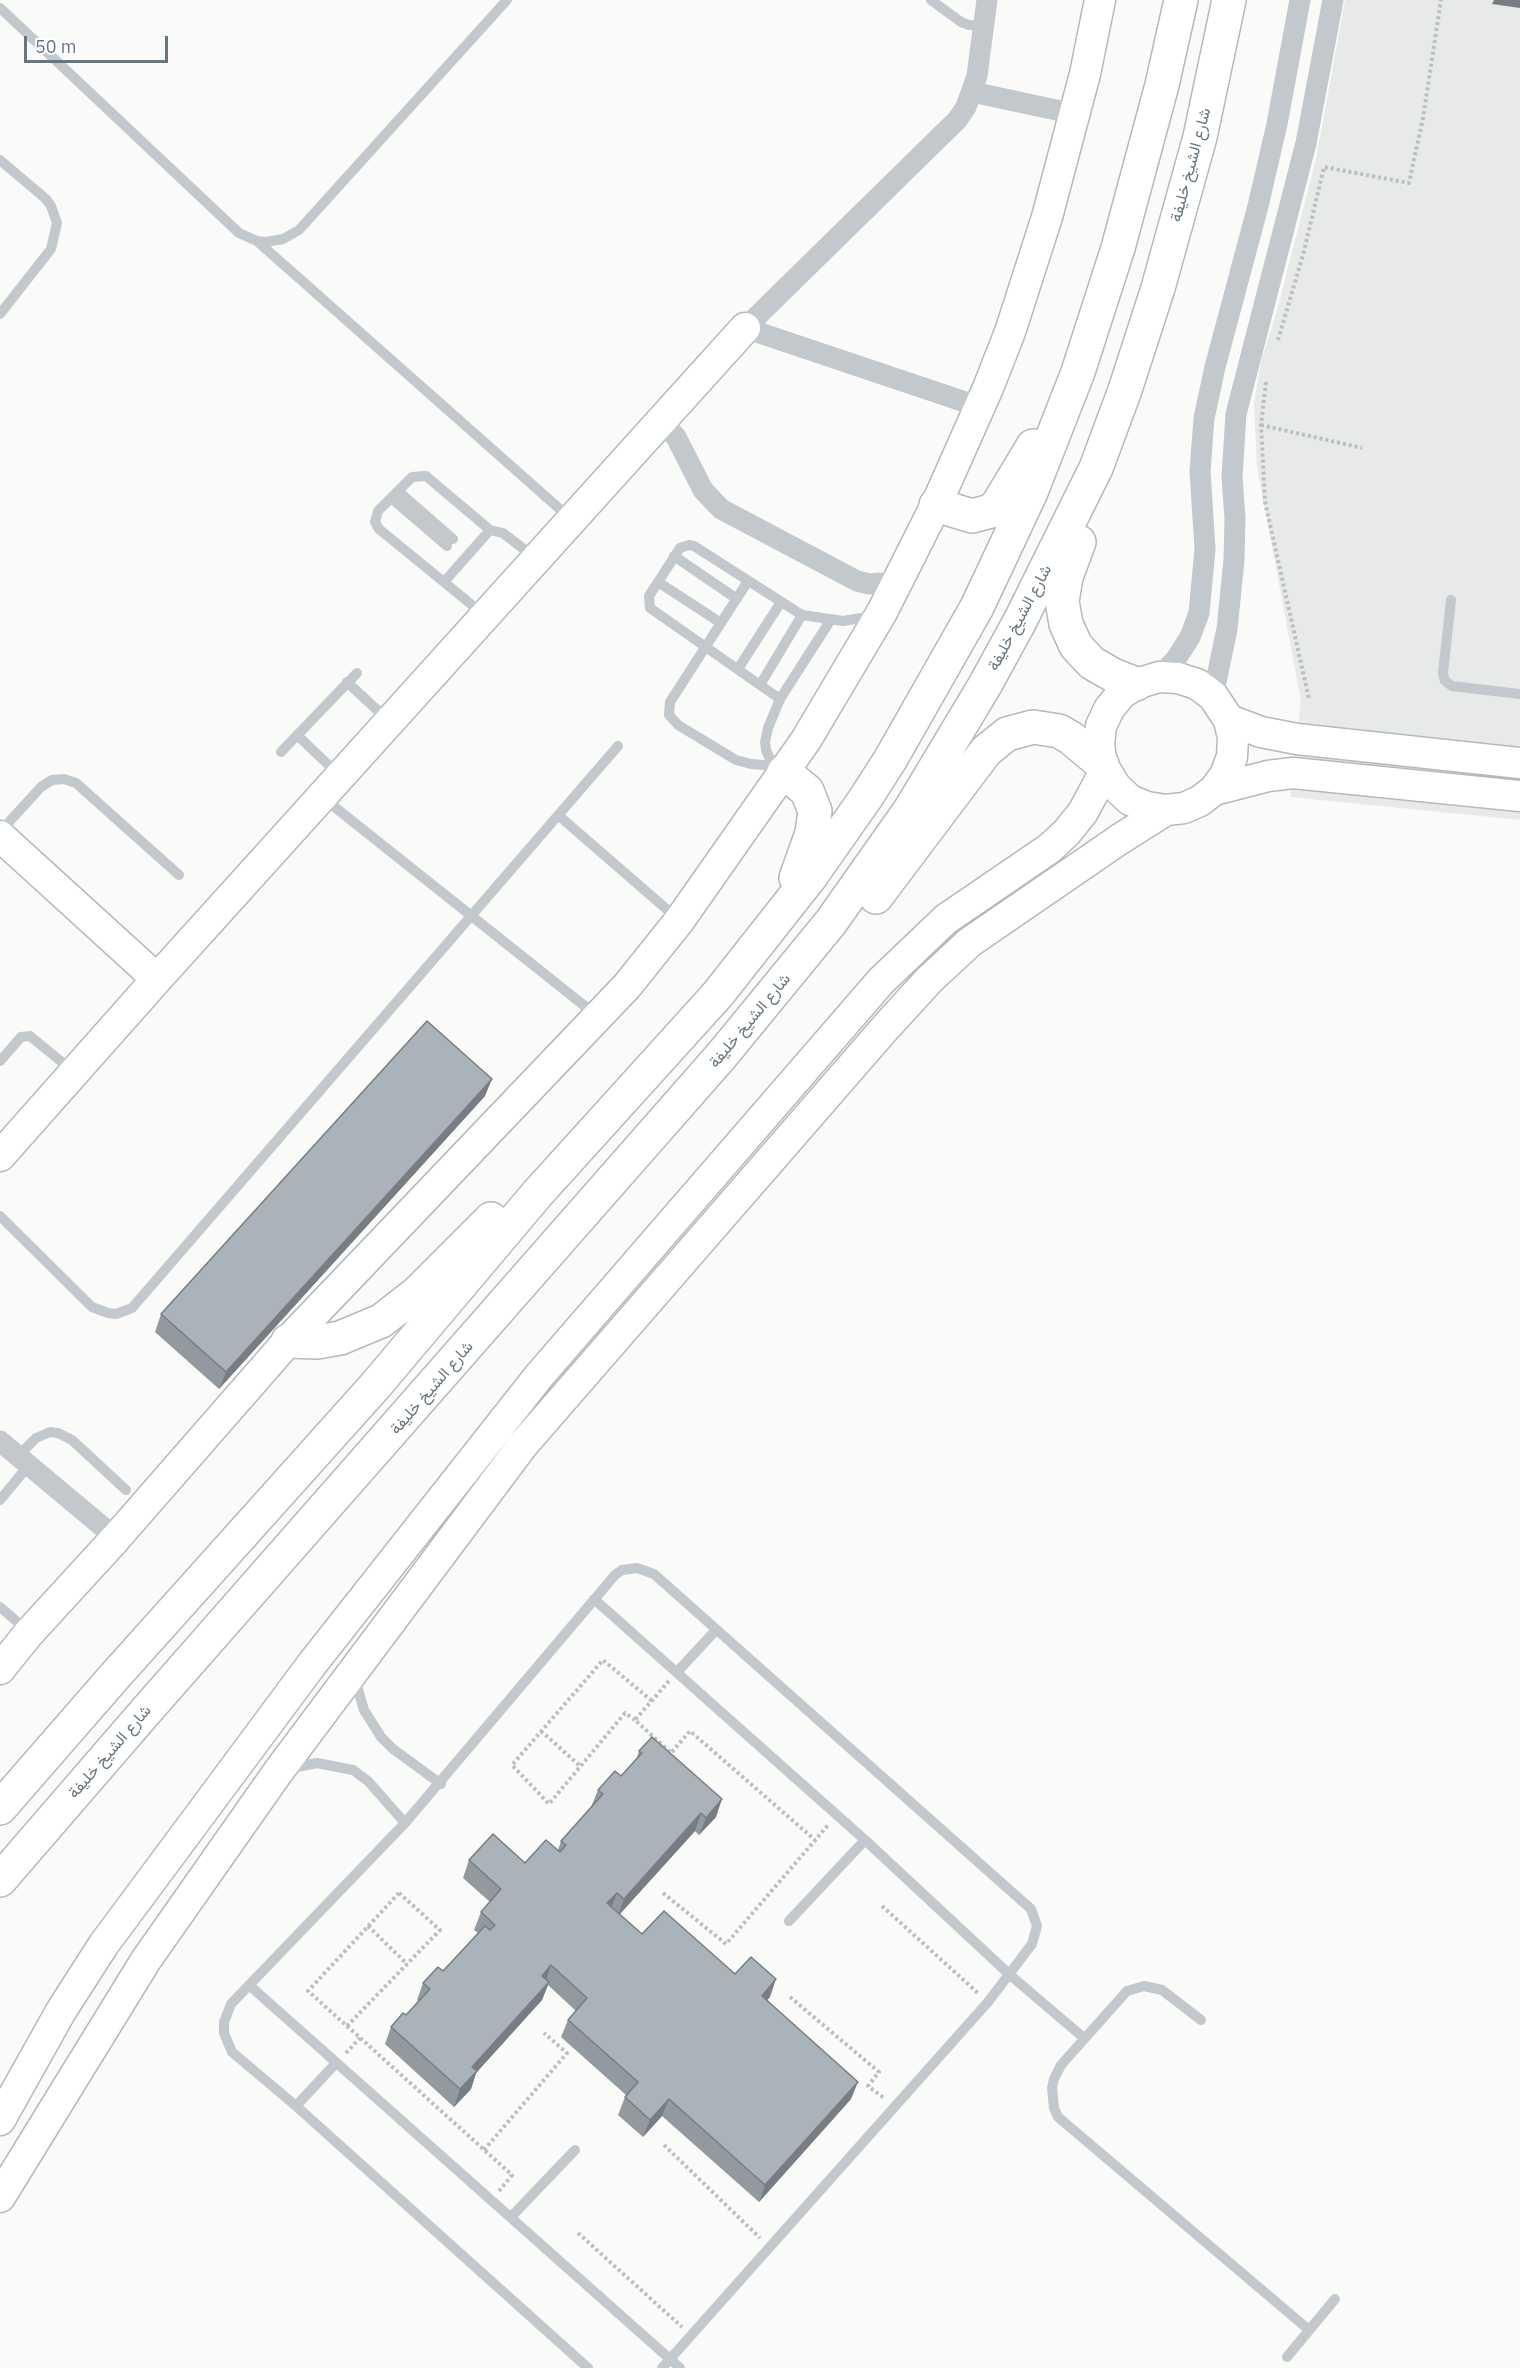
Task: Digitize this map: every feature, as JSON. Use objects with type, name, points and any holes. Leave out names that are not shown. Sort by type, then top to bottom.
[{"type":"highway","points":[[1161,0],[1157,50],[1162,85]]},
{"type":"highway","points":[[0,1808],[375,1386],[537,1194],[718,994],[783,913],[865,799],[947,663],[1006,550],[1031,492],[1078,372],[1118,248],[1162,85],[1181,0]]},
{"type":"highway","name":"شارع الشيخ خليفة","points":[[0,1881],[146,1711],[630,1162],[803,958],[885,848],[948,748],[1020,621],[1096,468],[1138,349],[1167,255],[1205,115],[1229,0]]},
{"type":"highway","points":[[936,505],[972,516],[991,511],[998,504],[1030,449],[1056,424]]},
{"type":"highway","points":[[1096,468],[1089,516],[1066,577],[1062,600],[1066,624],[1076,646],[1092,663],[1113,675],[1148,680]]},
{"type":"highway","points":[[803,958],[858,916],[874,900],[986,751],[1001,737],[1019,729],[1047,728],[1071,738],[1104,767]]},
{"type":"highway","points":[[781,769],[807,791],[813,801],[815,822],[783,913]]},
{"type":"highway","points":[[288,1341],[317,1342],[340,1338],[381,1321],[417,1293],[497,1213],[523,1198],[537,1194]]},
{"type":"street","points":[[8,1143],[745,327],[946,133],[957,120],[972,92],[977,76],[987,0]]},
{"type":"street","points":[[0,1669],[29,1633],[116,1538],[288,1341],[627,986],[680,921],[781,769],[826,707],[882,612],[936,505],[980,407],[1030,275],[1075,114],[1090,55],[1100,0]]},
{"type":"street","points":[[1166,810],[1147,807],[1130,800],[1116,787],[1104,767],[1099,745],[1101,726],[1109,709],[1121,694],[1148,680],[1176,659],[1190,637],[1199,613],[1205,549],[1200,471],[1204,418],[1212,376],[1261,194],[1300,0]]},
{"type":"street","points":[[1214,790],[1225,775],[1232,757],[1233,738],[1221,708],[1233,571],[1235,518],[1232,477],[1236,414],[1306,143],[1333,0]]},
{"type":"street","points":[[972,92],[1075,114]]},
{"type":"street","points":[[745,327],[980,407]]},
{"type":"street","points":[[660,420],[676,437],[704,490],[731,515],[857,581],[869,584],[897,582]]},
{"type":"street","points":[[1148,680],[1178,678],[1197,684],[1221,708],[1261,732],[1297,739],[1520,763]]},
{"type":"street","points":[[0,2121],[82,1978],[177,1845],[312,1664],[539,1376],[881,981],[946,919],[979,894],[1050,848],[1067,832],[1083,813],[1104,767]]},
{"type":"street","points":[[0,2198],[146,1960],[278,1772],[522,1446],[886,1027],[929,980],[970,942],[1166,810],[1192,804],[1214,790],[1268,776],[1293,773],[1520,796]]},
{"type":"street","points":[[0,834],[157,979]]},
{"type":"street","points":[[522,1446],[553,1388],[553,1379],[550,1376],[539,1376]]},
{"type":"street","points":[[0,1441],[116,1538]]},
{"type":"street","points":[[146,1960],[140,1959],[130,1949],[130,1935],[163,1881],[177,1845]]},
{"type":"lane","points":[[257,241],[283,239],[298,230],[507,0]]},
{"type":"lane","points":[[934,1],[961,22],[984,26]]},
{"type":"lane","points":[[0,8],[239,233],[257,241],[572,520]]},
{"type":"lane","points":[[0,160],[46,199],[57,223],[51,249],[0,314]]},
{"type":"lane","points":[[485,616],[377,526],[376,514],[412,477],[426,476],[490,530],[503,532],[537,559]]},
{"type":"lane","points":[[394,495],[450,542]]},
{"type":"lane","points":[[444,582],[490,530]]},
{"type":"lane","points":[[780,699],[650,608],[649,596],[674,556],[685,546],[694,546],[802,615],[830,621],[856,621],[882,612]]},
{"type":"lane","points":[[674,556],[737,599]]},
{"type":"lane","points":[[748,581],[668,708],[673,721],[736,760],[781,769]]},
{"type":"lane","points":[[658,582],[721,623]]},
{"type":"lane","points":[[1450,600],[1443,673],[1445,681],[1452,686],[1520,694]]},
{"type":"lane","points":[[738,669],[781,602]]},
{"type":"lane","points":[[760,685],[802,615]]},
{"type":"lane","points":[[781,769],[769,757],[765,742],[768,728],[780,699],[830,621]]},
{"type":"lane","points":[[280,752],[357,673]]},
{"type":"lane","points":[[347,682],[390,722]]},
{"type":"lane","points":[[297,735],[331,786],[471,915],[598,1016]]},
{"type":"lane","points":[[0,1216],[92,1307],[116,1314],[132,1308],[618,746]]},
{"type":"lane","points":[[0,834],[41,787],[51,780],[64,779],[76,783],[179,875]]},
{"type":"lane","points":[[558,815],[680,921]]},
{"type":"lane","points":[[0,1061],[21,1037],[30,1036],[74,1072]]},
{"type":"lane","points":[[0,1500],[36,1438],[50,1432],[72,1440],[126,1490]]},
{"type":"lane","points":[[588,2368],[296,2106],[232,2052],[226,2043],[224,2033],[226,2013],[231,2004],[441,1784],[615,1575],[622,1570],[637,1568],[646,1570],[716,1630],[1031,1909],[1037,1926],[1036,1935],[1010,1975],[988,2002],[662,2368]]},
{"type":"lane","points":[[594,1599],[865,1840],[1010,1975],[1084,2038]]},
{"type":"lane","points":[[0,1607],[29,1633]]},
{"type":"lane","points":[[677,1672],[716,1630]]},
{"type":"lane","points":[[354,1669],[364,1710],[376,1730],[393,1749],[441,1784]]},
{"type":"lane","points":[[278,1772],[317,1763],[353,1770],[369,1781],[405,1823]]},
{"type":"lane","points":[[789,1921],[865,1840]]},
{"type":"lane","points":[[249,1984],[680,2368]]},
{"type":"lane","points":[[1201,2020],[1162,1990],[1144,1986],[1127,1991],[1061,2065],[1054,2079],[1052,2098],[1058,2117],[1309,2330]]},
{"type":"lane","points":[[296,2106],[336,2063]]},
{"type":"lane","points":[[511,2217],[575,2150]]},
{"type":"lane","points":[[1287,2357],[1335,2299]]},
{"type":"path","points":[[1276,346],[1303,255],[1324,167],[1409,183],[1423,118],[1441,0]]},
{"type":"path","points":[[1268,374],[1261,425],[1264,502],[1309,699]]},
{"type":"path","points":[[1261,425],[1362,448]]},
{"type":"path","points":[[652,1701],[603,1660],[512,1765],[549,1804],[625,1713],[671,1753],[690,1731],[815,1840]]},
{"type":"path","points":[[634,1720],[677,1672]]},
{"type":"path","points":[[541,1731],[580,1766]]},
{"type":"path","points":[[663,1893],[726,1944],[836,1815]]},
{"type":"path","points":[[347,2026],[440,1930],[399,1893],[308,1991],[512,2175],[491,2200]]},
{"type":"path","points":[[882,1906],[988,2002]]},
{"type":"path","points":[[368,1926],[407,1964]]},
{"type":"path","points":[[789,1997],[879,2072],[868,2086],[895,2106]]},
{"type":"path","points":[[484,2150],[567,2053],[543,2033]]},
{"type":"path","points":[[336,2063],[360,2038]]},
{"type":"path","points":[[664,2145],[770,2247]]},
{"type":"path","points":[[578,2233],[692,2335]]},
{"type":"shaded area","points":[[1345,0],[1520,0],[1520,820],[1290,797],[1301,701],[1257,467],[1254,403],[1262,357],[1275,318],[1316,159]]},
{"type":"building","points":[[427,1021],[492,1079],[226,1372],[161,1314]]},
{"type":"building","points":[[652,1737],[722,1799],[706,1818],[701,1813],[624,1899],[617,1893],[607,1903],[642,1934],[664,1911],[735,1974],[751,1957],[776,1979],[762,1996],[858,2082],[765,2185],[669,2099],[650,2120],[625,2097],[638,2082],[568,2020],[587,1998],[551,1965],[542,1976],[549,1982],[472,2067],[477,2071],[460,2089],[391,2027],[403,2013],[406,2015],[430,1989],[423,1983],[438,1967],[443,1971],[485,1926],[490,1930],[495,1925],[481,1912],[501,1889],[469,1860],[493,1834],[525,1863],[546,1840],[560,1852],[566,1845],[561,1841],[603,1794],[598,1790],[615,1771],[621,1776],[642,1753],[639,1751]]}]
